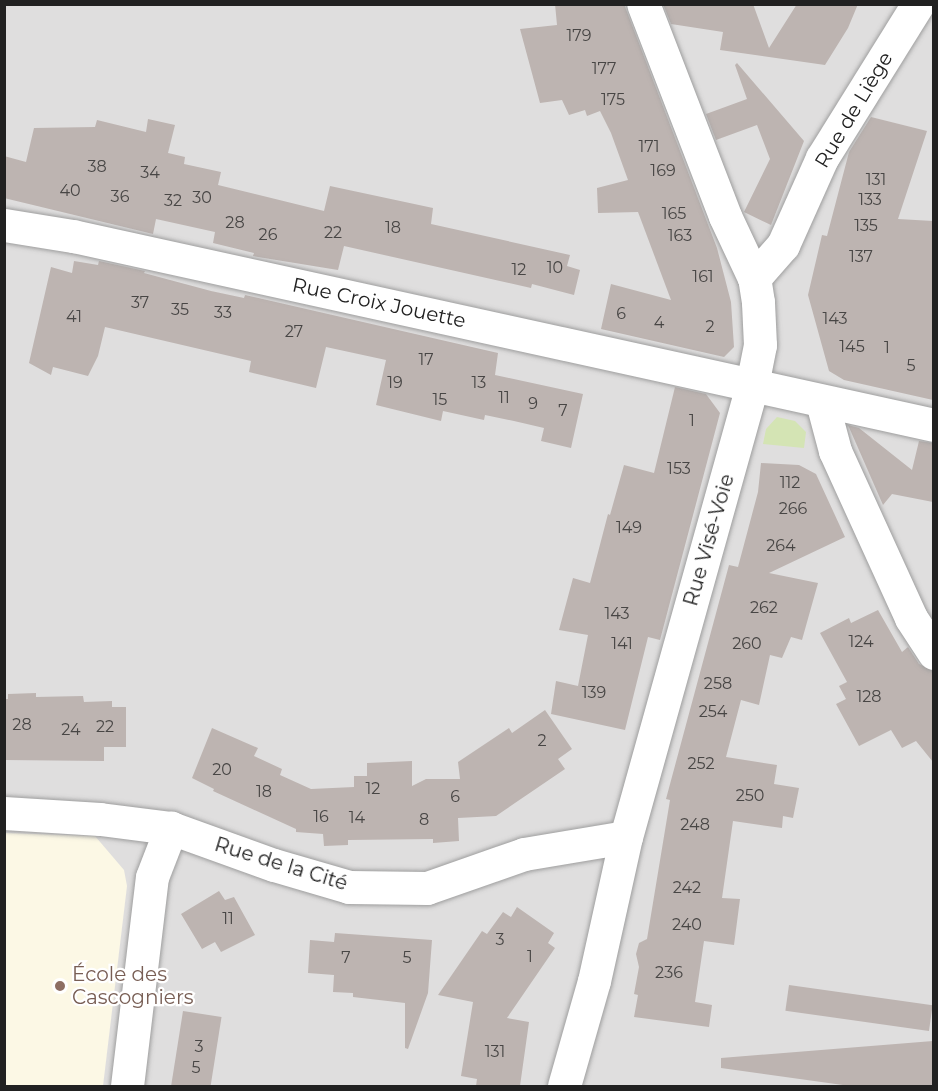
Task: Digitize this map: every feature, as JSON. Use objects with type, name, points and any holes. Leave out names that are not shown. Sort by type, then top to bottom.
[{"type":"street","name":"Rue Visé-Voie","points":[[564,1086],[594,981],[626,837],[752,385],[760,345],[758,302],[754,278],[725,216],[643,4]]},
{"type":"street","name":"Rue de Liège","points":[[754,278],[783,245],[822,158],[918,4]]},
{"type":"street","name":"Rue Croix Jouette","points":[[4,225],[73,236],[933,425]]},
{"type":"street","points":[[822,402],[835,451],[911,618],[933,653]]},
{"type":"street","name":"Rue de la Cité","points":[[4,813],[100,819],[171,828],[274,866],[349,887],[427,888],[524,854],[626,837]]},
{"type":"street","points":[[127,1086],[152,877],[171,828]]},
{"type":"shaded area","points":[[5,5],[933,5],[933,1086],[5,1086]]},
{"type":"shaded area","name":"École des Cascogniers","points":[[5,833],[95,836],[124,870],[127,886],[103,1086],[5,1086]]},
{"type":"green space","points":[[777,417],[795,421],[806,432],[804,448],[763,444],[766,429]]},
{"type":"building","points":[[555,4],[624,4],[717,248],[731,302],[734,347],[724,357],[601,329],[611,284],[671,300],[638,212],[598,213],[597,188],[628,180],[611,133],[600,111],[587,116],[585,110],[569,115],[562,100],[540,103],[520,29],[557,25]]},
{"type":"building","points":[[663,4],[753,4],[769,48],[797,4],[858,4],[848,28],[825,65],[720,50],[723,32],[671,24]]},
{"type":"building","points":[[737,63],[804,141],[771,225],[744,212],[770,159],[757,125],[716,140],[706,114],[747,99],[735,65]]},
{"type":"building","points":[[871,117],[927,131],[898,219],[933,221],[933,400],[844,380],[829,371],[808,295],[822,235],[827,236],[849,152]]},
{"type":"building","points":[[148,119],[175,125],[168,153],[185,157],[184,164],[221,172],[218,185],[324,211],[330,186],[433,208],[431,224],[570,255],[567,266],[580,270],[574,295],[532,284],[531,288],[344,246],[338,270],[258,257],[253,256],[254,253],[213,243],[215,232],[156,219],[153,234],[4,198],[4,156],[26,162],[34,128],[95,127],[97,120],[146,132]]},
{"type":"building","points":[[74,261],[98,265],[99,261],[145,271],[144,273],[211,291],[244,298],[245,295],[498,353],[495,375],[583,394],[571,448],[541,441],[544,428],[514,421],[485,415],[484,420],[443,411],[441,421],[376,405],[386,360],[326,347],[316,388],[249,372],[251,361],[105,327],[98,356],[88,376],[53,367],[51,375],[29,363],[51,267],[72,273]]},
{"type":"building","points":[[675,387],[706,394],[720,413],[660,640],[648,637],[625,730],[551,714],[556,681],[578,686],[588,635],[559,630],[573,578],[590,583],[608,514],[610,515],[624,465],[654,473]]},
{"type":"building","points":[[848,425],[859,428],[912,470],[919,441],[933,443],[933,502],[892,494],[883,505]]},
{"type":"building","points":[[761,463],[799,465],[816,474],[845,537],[769,573],[818,583],[802,640],[791,637],[782,658],[770,655],[759,705],[741,700],[726,757],[777,765],[774,784],[799,788],[793,818],[783,816],[782,828],[733,821],[722,898],[740,899],[734,945],[704,941],[695,1002],[712,1005],[709,1027],[634,1017],[638,995],[634,994],[639,967],[636,954],[639,943],[647,939],[670,800],[666,799],[729,565],[738,567],[758,492]]},
{"type":"building","points":[[878,610],[902,652],[908,647],[919,664],[933,671],[933,762],[916,741],[902,748],[891,730],[859,746],[836,704],[846,699],[839,686],[847,682],[820,633],[849,618],[851,623]]},
{"type":"building","points":[[36,693],[36,697],[83,696],[84,702],[112,701],[112,707],[126,707],[126,747],[104,747],[104,761],[4,760],[4,699],[8,699],[8,694]]},
{"type":"building","points":[[545,710],[572,749],[558,759],[565,769],[496,816],[458,818],[459,841],[433,843],[433,839],[348,840],[348,845],[324,846],[323,834],[296,832],[296,829],[213,791],[214,789],[192,778],[212,728],[258,748],[254,756],[282,769],[280,775],[311,789],[354,787],[354,776],[367,776],[367,763],[412,761],[412,786],[426,779],[460,779],[458,762],[509,728],[512,733]]},
{"type":"building","points":[[219,891],[225,900],[234,897],[255,935],[221,952],[215,942],[202,949],[181,914]]},
{"type":"building","points":[[517,907],[554,933],[548,943],[555,948],[507,1018],[529,1022],[520,1086],[476,1086],[477,1079],[461,1076],[473,1002],[438,995],[482,931],[487,934],[503,912],[511,917]]},
{"type":"building","points":[[335,933],[432,940],[428,993],[408,1049],[405,1048],[405,1003],[353,997],[353,993],[333,992],[334,975],[308,973],[310,940],[334,942]]},
{"type":"building","points":[[789,985],[933,1005],[929,1031],[785,1011]]},
{"type":"building","points":[[183,1011],[222,1017],[211,1086],[171,1086]]},
{"type":"building","points":[[933,1041],[933,1086],[850,1086],[721,1068],[721,1058]]},
{"type":"place","name":"École des Cascogniers","points":[[60,986]]}]
